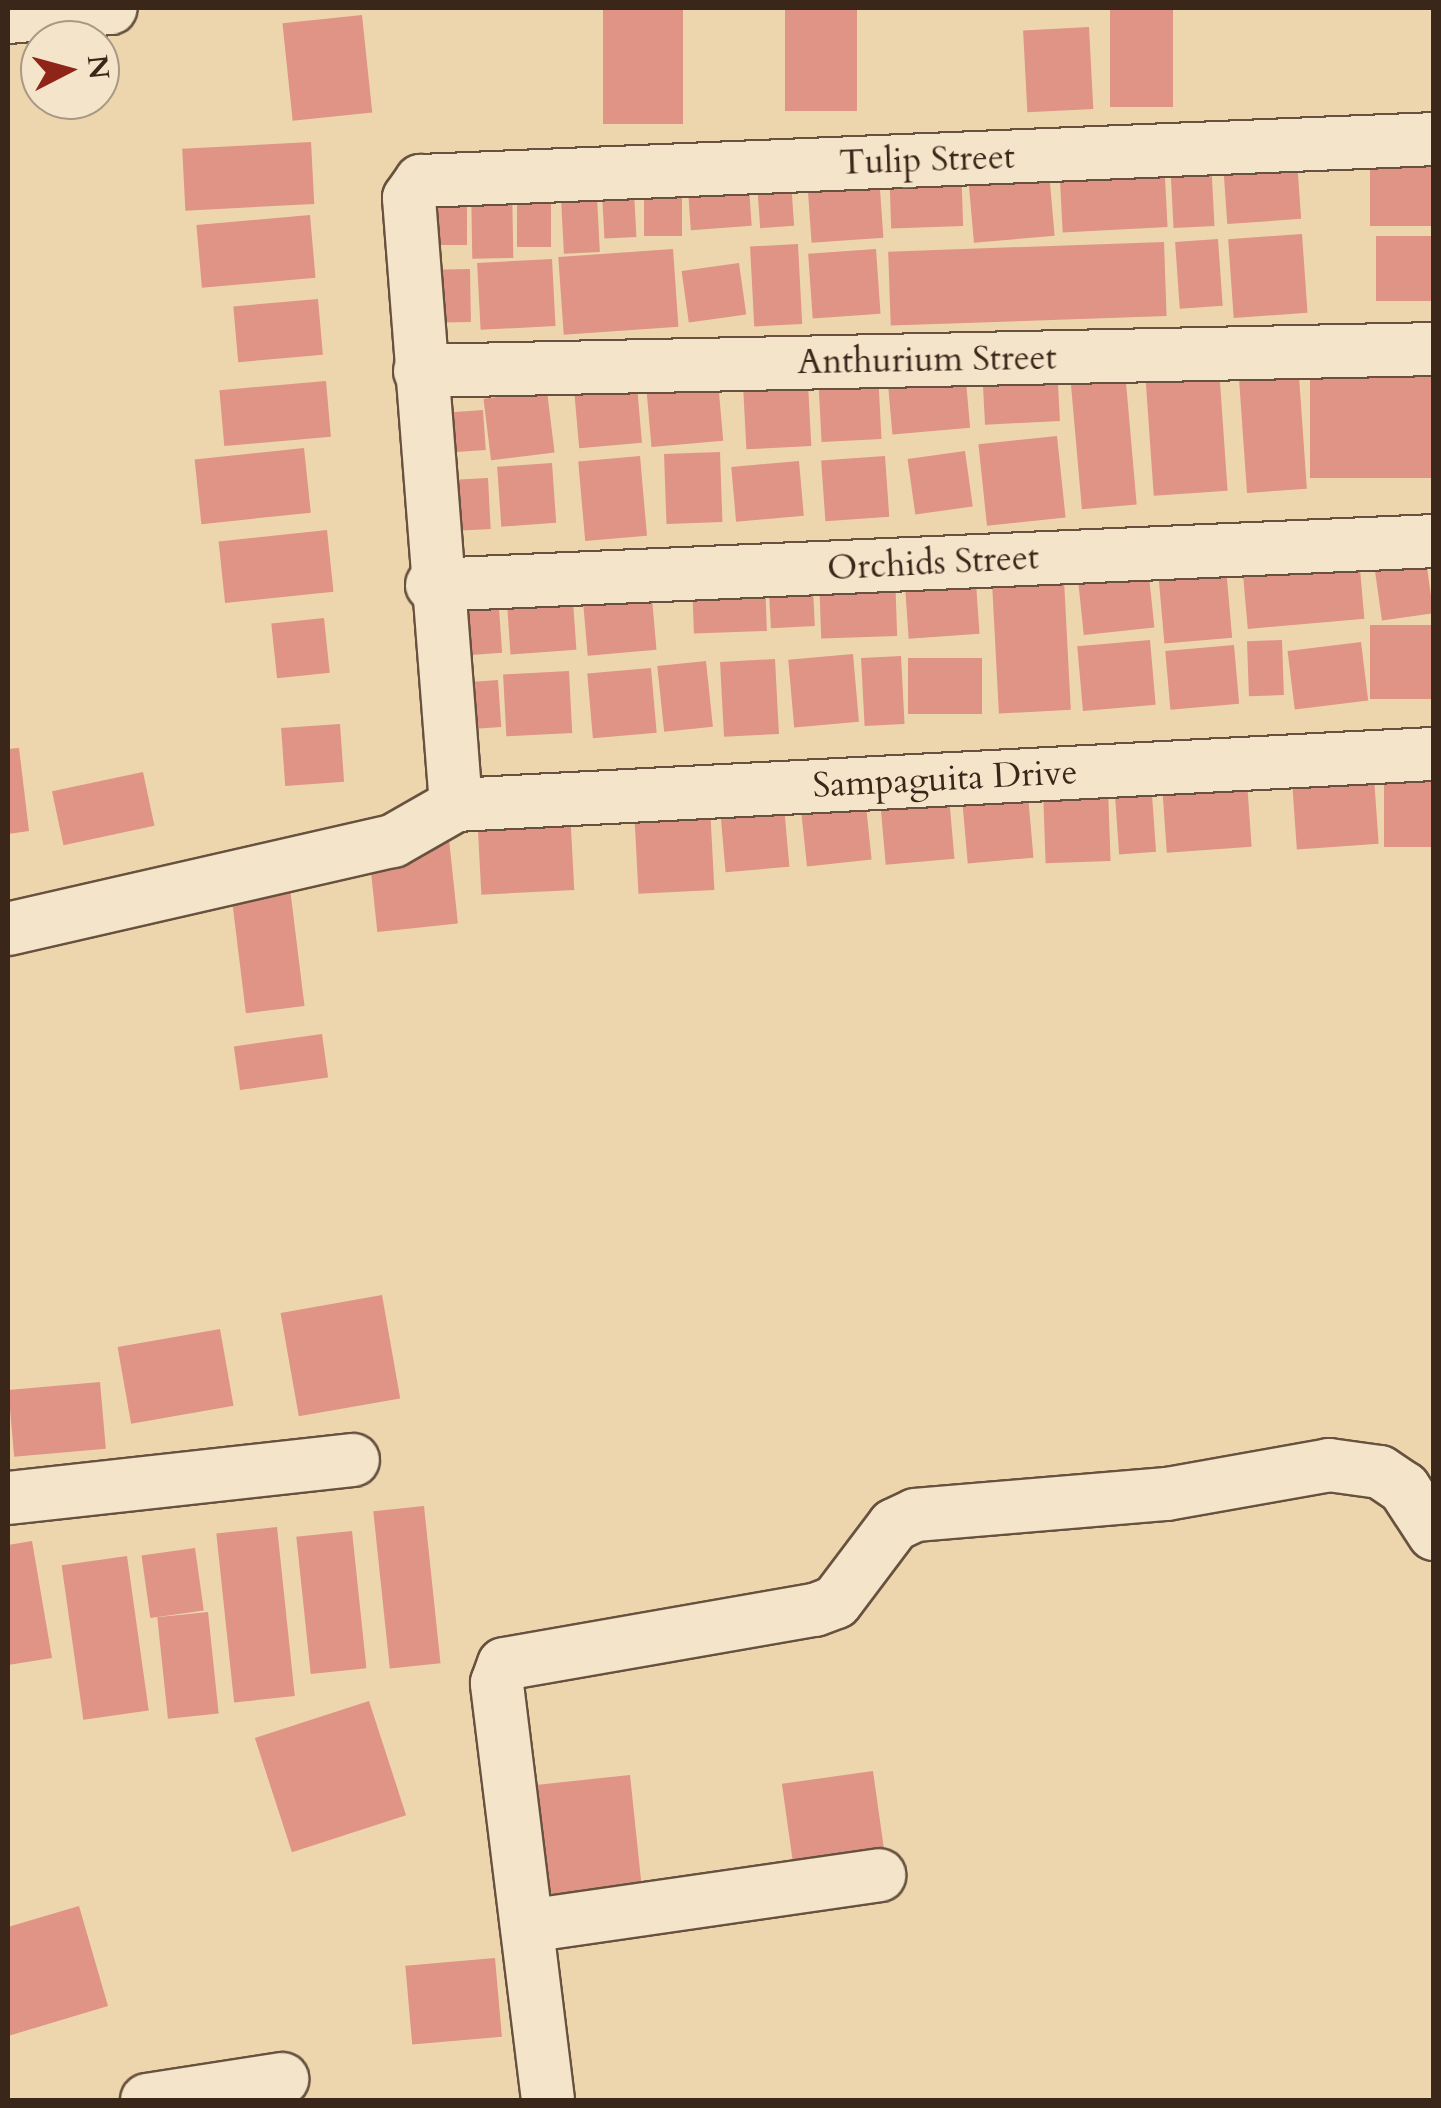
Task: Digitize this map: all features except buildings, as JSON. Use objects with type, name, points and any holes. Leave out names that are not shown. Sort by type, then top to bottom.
[{"type":"street","points":[[8,17],[111,8]]},
{"type":"street","name":"Tulip Street","points":[[420,371],[408,198],[421,181],[1434,140]]},
{"type":"street","name":"Anthurium Street","points":[[420,371],[1434,348]]},
{"type":"street","points":[[8,929],[393,841],[456,805],[432,586],[420,371]]},
{"type":"street","name":"Orchids Street","points":[[432,586],[1434,542]]},
{"type":"street","name":"Sampaguita Drive","points":[[456,805],[1434,754]]},
{"type":"street","points":[[8,1498],[353,1460]]},
{"type":"street","points":[[548,2100],[497,1683],[504,1664],[815,1610],[836,1602],[894,1526],[915,1514],[1167,1494],[1329,1465],[1380,1472],[1404,1488],[1434,1534]]},
{"type":"street","points":[[527,1926],[879,1875]]},
{"type":"street","points":[[147,2100],[282,2079]]}]
